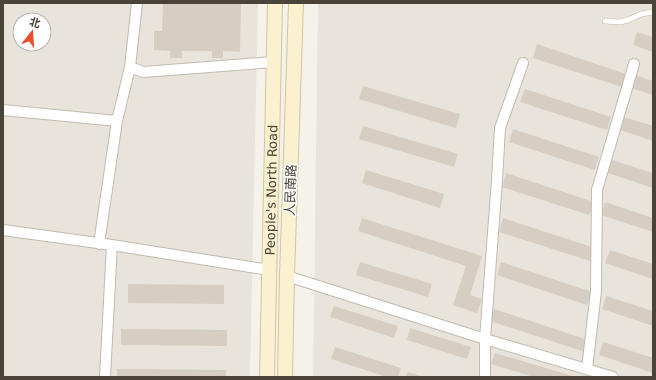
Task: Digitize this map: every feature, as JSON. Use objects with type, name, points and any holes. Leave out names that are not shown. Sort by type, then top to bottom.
[{"type":"main road","name":"People's North Road","points":[[267,377],[275,3]]},
{"type":"main road","name":"人民南路","points":[[285,377],[296,3]]},
{"type":"street","points":[[99,244],[117,121],[130,67],[137,3]]},
{"type":"street","points":[[130,67],[143,72],[274,62]]},
{"type":"street","points":[[485,377],[485,339],[500,128],[523,63]]},
{"type":"street","points":[[587,369],[596,291],[597,190],[634,64]]},
{"type":"street","points":[[3,110],[117,121]]},
{"type":"street","points":[[3,230],[269,270]]},
{"type":"street","points":[[105,377],[112,246]]},
{"type":"street","points":[[287,276],[485,339],[614,377]]},
{"type":"lane","points":[[605,21],[620,22],[641,14],[653,12]]},
{"type":"shaded area","points":[[3,3],[258,3],[250,377],[3,377]]},
{"type":"shaded area","points":[[318,3],[653,3],[653,377],[313,377]]},
{"type":"building","points":[[163,3],[241,3],[240,52],[223,51],[223,58],[212,58],[212,51],[182,51],[182,58],[170,58],[170,51],[154,50],[154,31],[162,31]]},
{"type":"building","points":[[637,32],[653,37],[653,52],[633,45]]},
{"type":"building","points":[[537,44],[626,74],[622,87],[533,58]]},
{"type":"building","points":[[635,75],[653,81],[653,95],[631,88]]},
{"type":"building","points":[[363,86],[460,114],[456,128],[359,99]]},
{"type":"building","points":[[525,89],[611,117],[607,130],[520,102]]},
{"type":"building","points":[[624,117],[653,126],[653,141],[620,130]]},
{"type":"building","points":[[363,126],[458,154],[454,167],[359,139]]},
{"type":"building","points":[[513,129],[599,157],[595,170],[509,142]]},
{"type":"building","points":[[612,160],[653,173],[653,188],[608,173]]},
{"type":"building","points":[[366,170],[444,194],[440,208],[362,183]]},
{"type":"building","points":[[506,173],[594,202],[589,215],[502,187]]},
{"type":"building","points":[[605,202],[653,218],[653,232],[601,215]]},
{"type":"building","points":[[362,218],[482,256],[470,295],[482,299],[477,313],[453,305],[466,266],[358,231]]},
{"type":"building","points":[[503,218],[595,248],[590,261],[499,232]]},
{"type":"building","points":[[610,250],[653,264],[653,279],[605,263]]},
{"type":"building","points":[[360,262],[432,284],[428,297],[356,275]]},
{"type":"building","points":[[501,262],[592,292],[587,305],[497,275]]},
{"type":"building","points":[[128,284],[224,285],[224,304],[128,303]]},
{"type":"building","points":[[606,296],[653,311],[653,326],[602,309]]},
{"type":"building","points":[[334,306],[398,326],[394,338],[330,317]]},
{"type":"building","points":[[494,309],[588,340],[585,352],[490,321]]},
{"type":"building","points":[[410,328],[471,347],[467,359],[407,340]]},
{"type":"building","points":[[121,329],[227,330],[227,346],[121,345]]},
{"type":"building","points":[[603,342],[653,358],[653,373],[599,355]]},
{"type":"building","points":[[335,347],[401,368],[398,377],[387,377],[331,359]]},
{"type":"building","points":[[495,353],[576,377],[534,377],[491,364]]},
{"type":"building","points":[[117,369],[226,370],[226,377],[117,377]]},
{"type":"building","points":[[408,372],[424,377],[406,377]]}]
